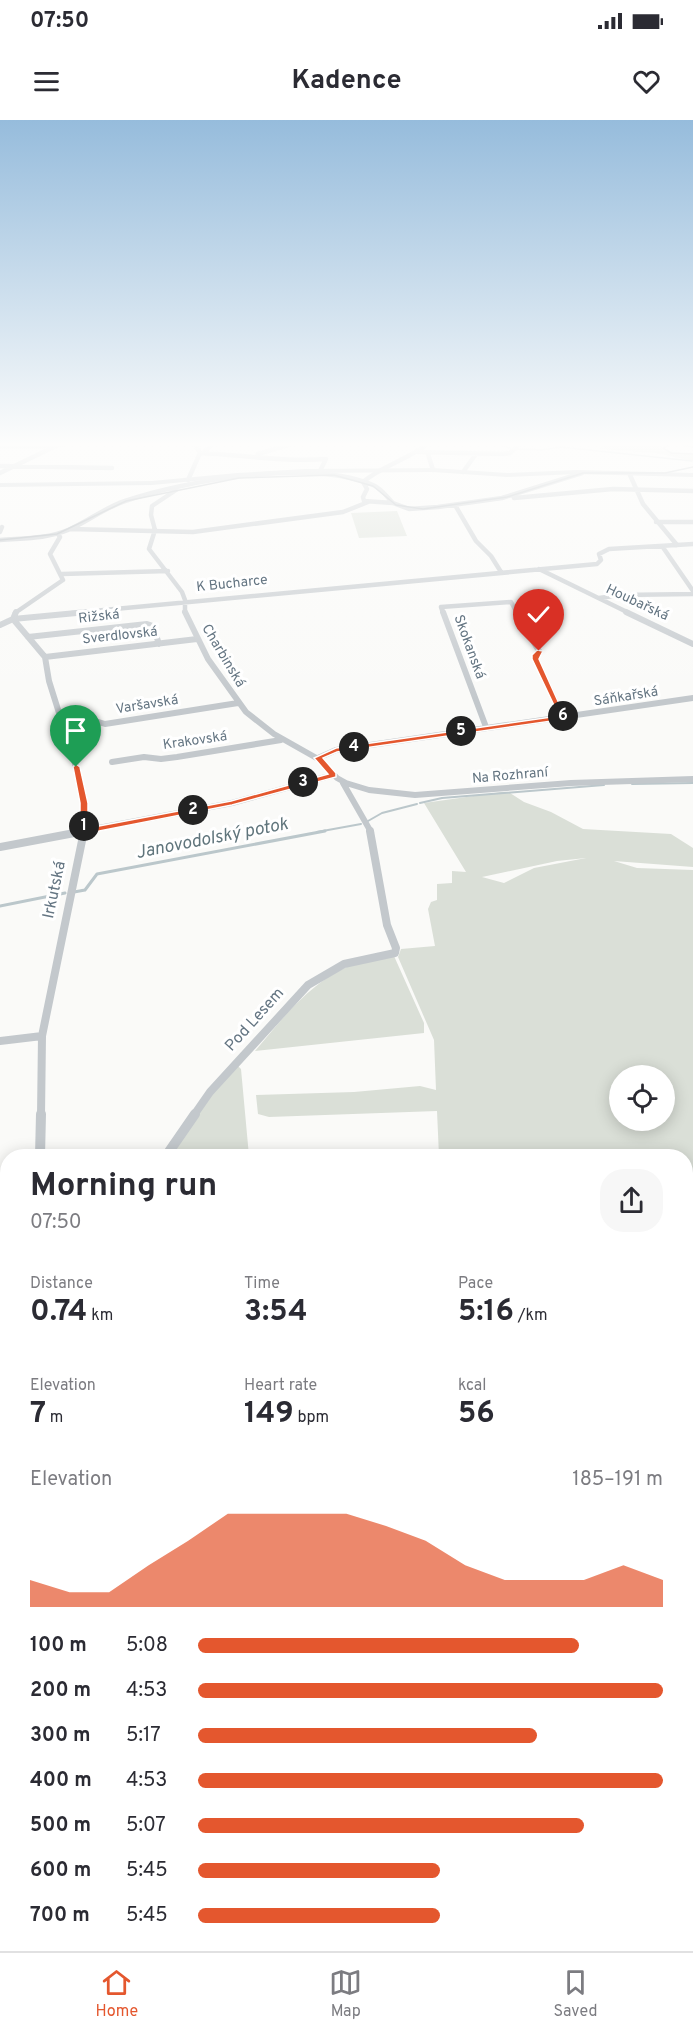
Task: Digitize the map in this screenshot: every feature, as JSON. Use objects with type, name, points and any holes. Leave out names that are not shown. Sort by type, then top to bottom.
[{"type":"street","points":[[0,540],[58,534],[73,527]]},
{"type":"street","points":[[70,529],[193,532],[227,527]]},
{"type":"street","points":[[468,527],[501,572]]},
{"type":"street","points":[[661,527],[677,545]]},
{"type":"street","name":"Charbinská","points":[[155,530],[149,549],[168,572],[185,601],[185,614],[197,639],[238,703],[248,714],[281,740],[318,758],[333,775]]},
{"type":"street","points":[[0,625],[13,619],[15,612],[63,580],[51,554],[60,537],[58,534]]},
{"type":"street","name":"K Bucharce","points":[[13,619],[597,564],[601,560],[599,554],[609,549],[693,544]]},
{"type":"street","points":[[662,546],[693,593]]},
{"type":"street","name":"Houbařská","points":[[539,569],[693,644]]},
{"type":"street","points":[[62,574],[168,572]]},
{"type":"street","points":[[598,598],[693,593]]},
{"type":"street","name":"Skokanská","points":[[486,727],[441,607],[511,602],[539,651],[536,659],[563,718]]},
{"type":"street","name":"Irkutská","points":[[13,619],[45,657],[49,681],[76,767],[84,803],[84,831],[42,1036],[40,1149]]},
{"type":"street","name":"Rižská","points":[[28,637],[147,624],[153,626],[159,644]]},
{"type":"street","name":"Sverdlovská","points":[[45,657],[197,639]]},
{"type":"street","name":"Sáňkařská","points":[[318,758],[336,750],[693,699]]},
{"type":"street","name":"Varšavská","points":[[62,722],[89,719],[105,724],[238,703]]},
{"type":"street","name":"Krakovská","points":[[112,762],[144,757],[169,758],[281,740]]},
{"type":"street","points":[[0,847],[232,803],[333,775]]},
{"type":"street","name":"Na Rozhraní","points":[[333,775],[343,783],[378,792],[413,796],[531,786],[648,779],[693,779]]},
{"type":"street","name":"Pod Lesem","points":[[171,1149],[210,1092],[308,985],[344,964],[395,953],[396,948],[387,925],[371,833],[343,783]]},
{"type":"street","points":[[0,1041],[42,1036]]},
{"type":"shaded area","points":[[356,527],[404,527],[407,536],[359,538]]},
{"type":"shaded area","points":[[502,792],[510,793],[524,802],[551,812],[583,829],[671,834],[693,848],[693,867],[614,861],[637,868],[693,870],[693,1149],[439,1149],[437,1111],[269,1117],[258,1114],[256,1095],[354,1092],[420,1086],[436,1090],[434,1040],[398,957],[401,949],[435,946],[428,909],[431,902],[437,900],[437,884],[452,883],[452,871],[466,872],[424,803]],"holes":[[[586,858],[534,868],[504,883],[482,877],[557,861]]]},
{"type":"shaded area","points":[[394,956],[424,1023],[424,1033],[255,1051],[299,1002],[324,980],[352,965]]},
{"type":"shaded area","points":[[238,1066],[241,1069],[248,1149],[176,1149],[210,1095]]},
{"type":"waterway","name":"Janovodolský potok","points":[[632,784],[693,783]]},
{"type":"waterway","name":"Janovodolský potok","points":[[420,803],[442,798],[604,785]]},
{"type":"waterway","name":"Janovodolský potok","points":[[368,821],[382,813],[417,804]]},
{"type":"waterway","name":"Janovodolský potok","points":[[317,832],[361,824]]},
{"type":"waterway","name":"Janovodolský potok","points":[[74,892],[85,890],[97,874],[325,831]]},
{"type":"waterway","name":"Janovodolský potok","points":[[0,906],[65,893]]},
{"type":"tram line","points":[[0,540],[57,534],[71,527]]},
{"type":"route","points":[[76,767],[84,803],[84,831],[232,803],[333,775],[318,758],[336,750],[486,727],[563,718],[536,659],[539,651]]}]
